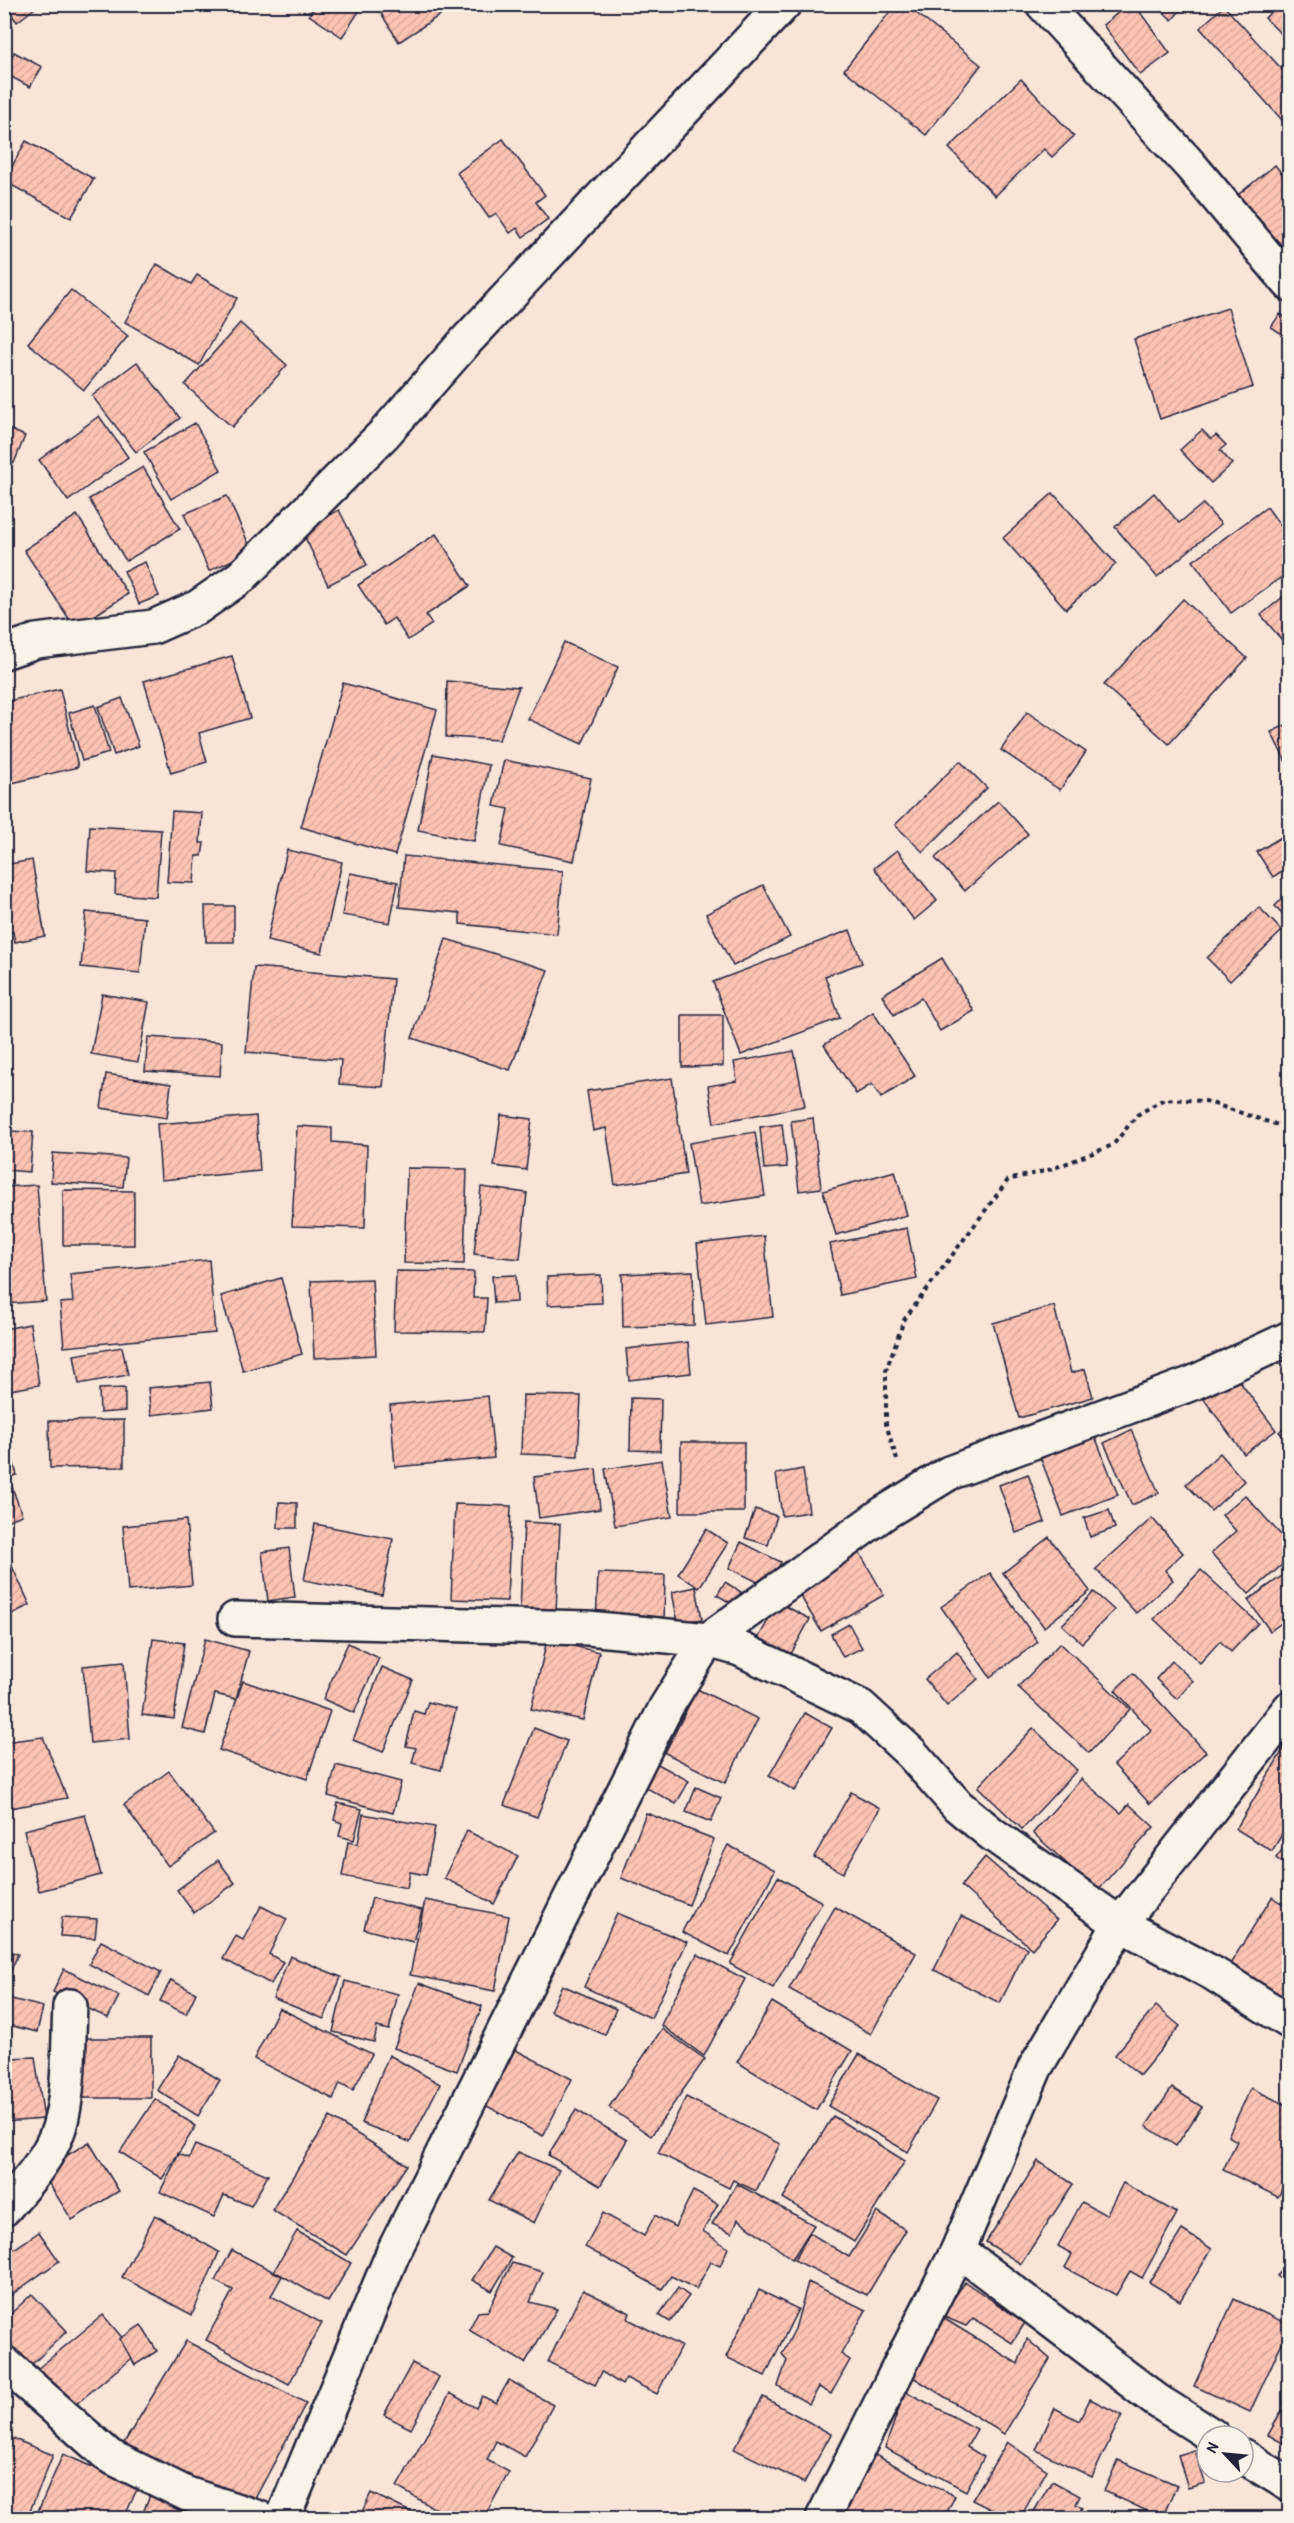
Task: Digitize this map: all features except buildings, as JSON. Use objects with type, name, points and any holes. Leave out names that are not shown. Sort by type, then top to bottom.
[{"type":"street","points":[[4,652],[36,641],[153,627],[198,608],[241,576],[384,434],[466,341],[784,4]]},
{"type":"street","points":[[1043,4],[1191,166],[1289,282]]},
{"type":"street","points":[[283,2518],[393,2253],[666,1707],[708,1640],[908,1498],[949,1473],[1182,1387],[1290,1338]]},
{"type":"street","points":[[235,1619],[519,1624],[649,1632],[708,1640],[773,1663],[861,1707],[912,1753],[958,1806],[1049,1875],[1120,1924],[1214,1974],[1290,2022]]},
{"type":"street","points":[[823,2518],[958,2250],[1035,2068],[1120,1924],[1290,1708]]},
{"type":"street","points":[[4,2209],[43,2161],[59,2127],[66,2078],[70,2006]]},
{"type":"street","points":[[958,2250],[1156,2400],[1195,2425]]},
{"type":"street","points":[[4,2364],[109,2456],[187,2494],[259,2518]]},
{"type":"street","points":[[1255,2463],[1290,2485]]},
{"type":"path","points":[[908,1498],[886,1424],[886,1370],[904,1320],[1008,1180],[1052,1169],[1113,1145],[1137,1115],[1164,1099],[1205,1101],[1290,1129]]}]
